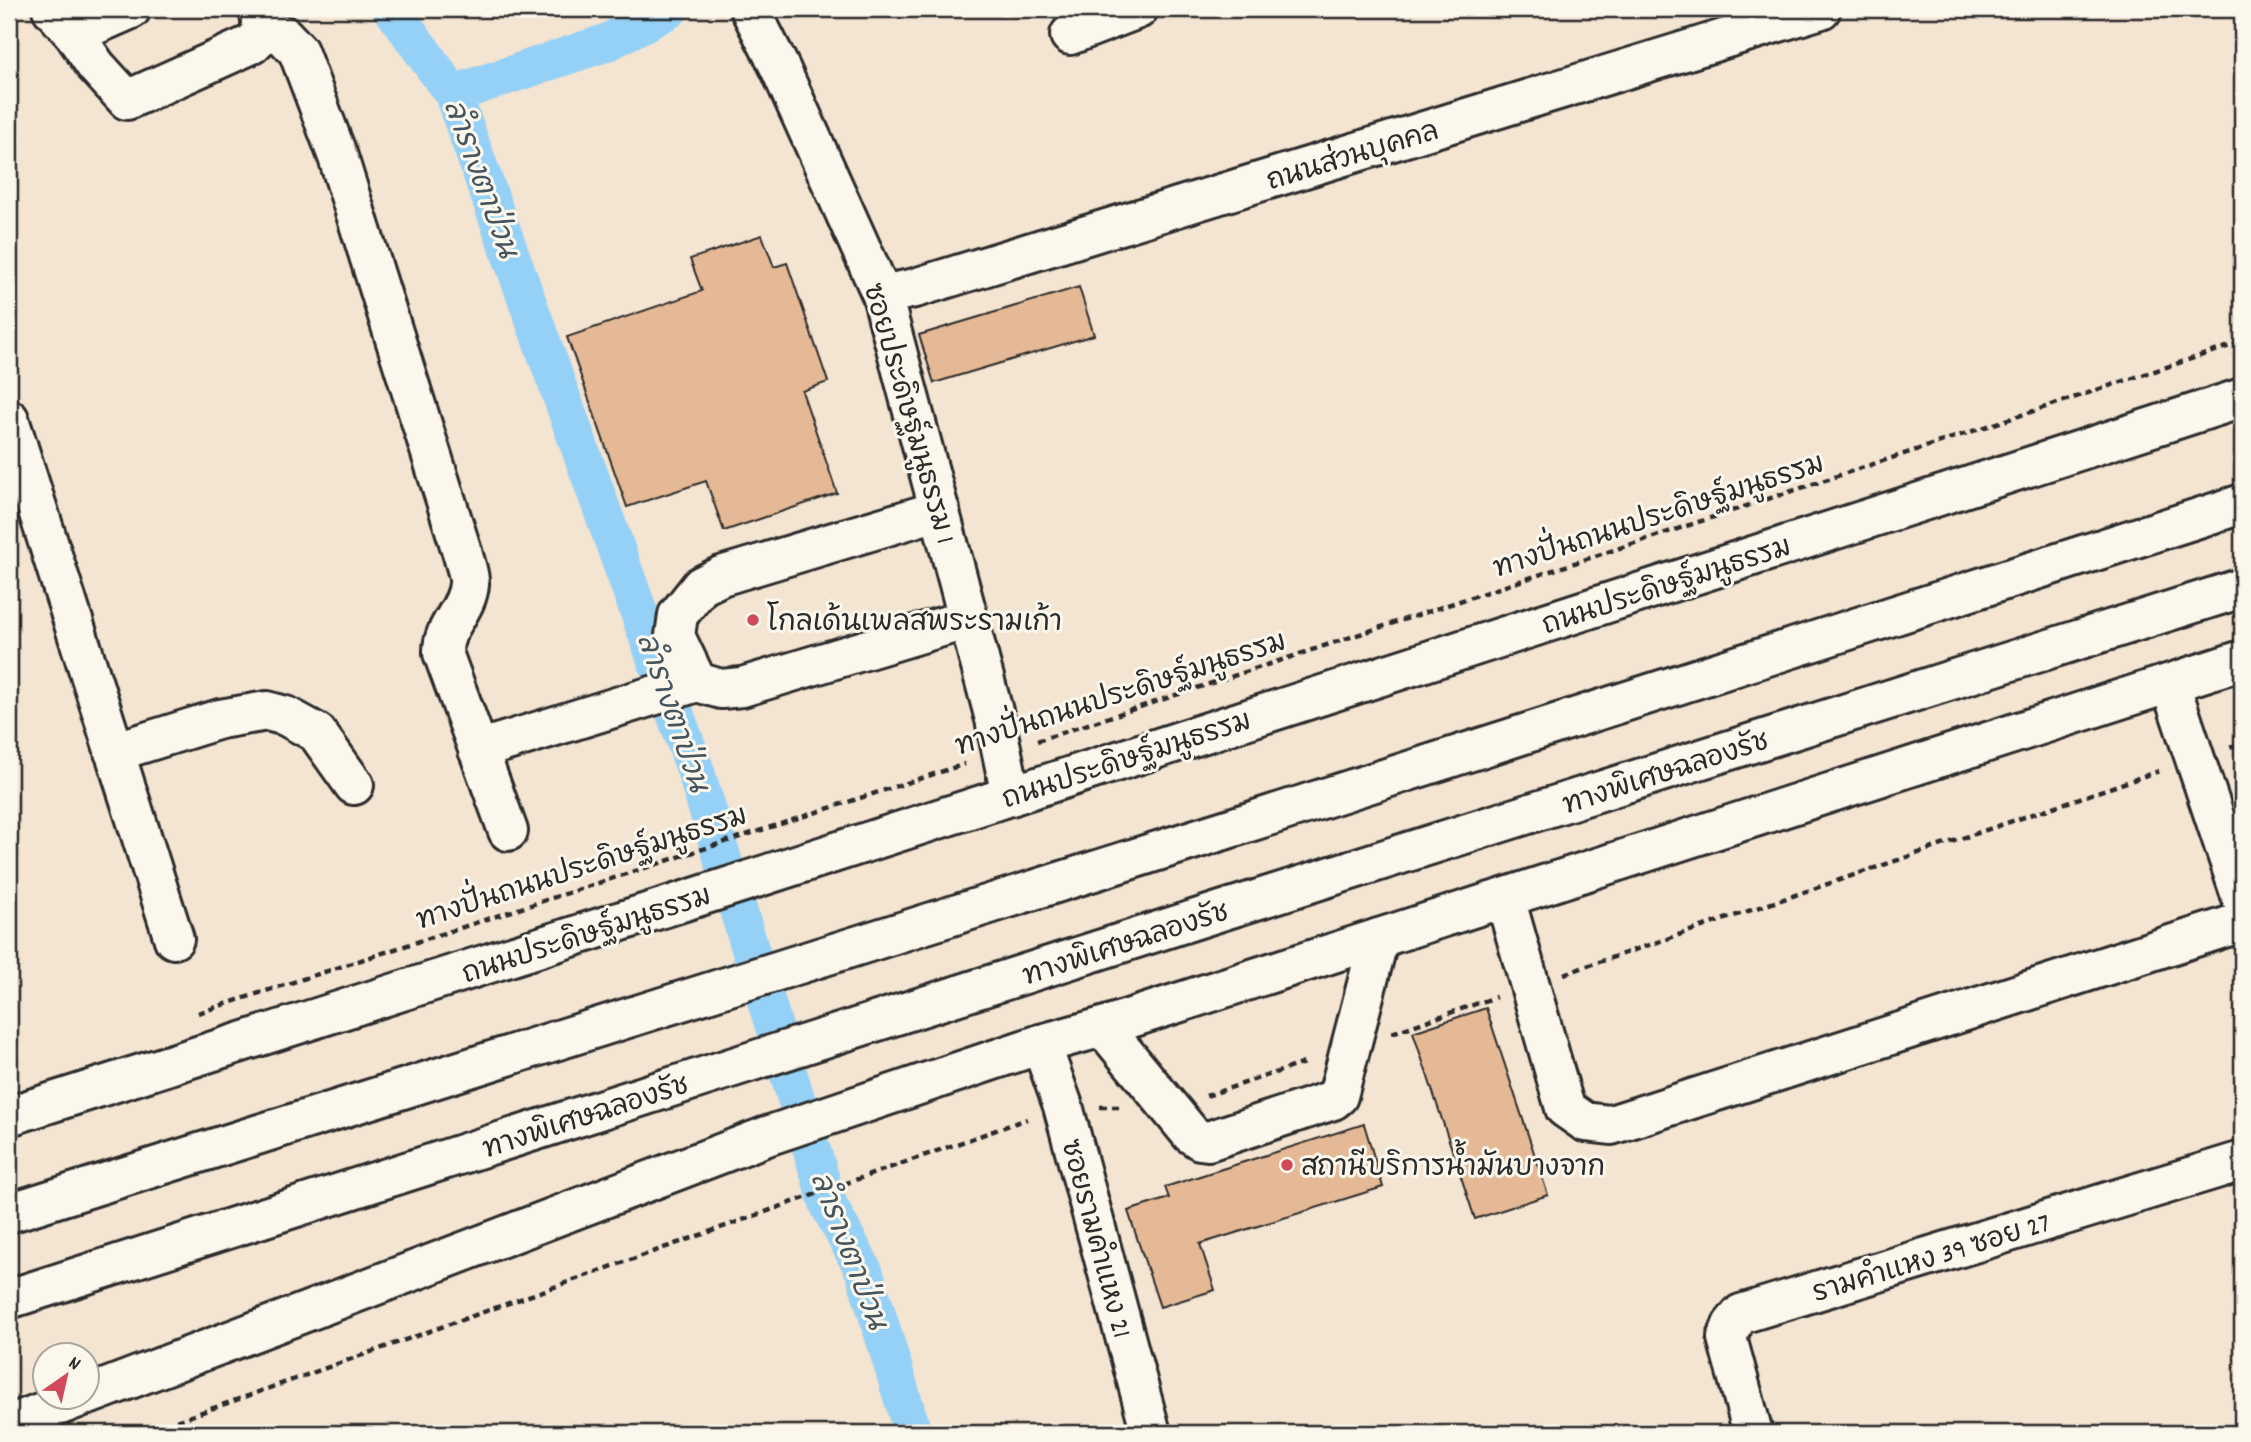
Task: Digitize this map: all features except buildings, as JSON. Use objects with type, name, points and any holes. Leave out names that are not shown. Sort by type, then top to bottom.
[{"type":"main road","points":[[131,9],[63,21],[96,66],[127,100],[252,44],[262,34],[262,18]]},
{"type":"main road","name":"ซอยประดิษฐ์มนูธรรม 1","points":[[750,9],[882,295],[995,719],[1011,796]]},
{"type":"main road","points":[[1070,35],[1138,9]]},
{"type":"main road","name":"ถนนส่วนบุคคล","points":[[882,295],[929,284],[1821,9]]},
{"type":"main road","points":[[262,18],[298,51],[338,157],[463,555],[470,582],[463,607],[443,640],[443,653],[508,831]]},
{"type":"main road","name":"ถนนประดิษฐ์มนูธรรม","points":[[9,1116],[1011,796],[2242,397]]},
{"type":"main road","points":[[9,419],[174,939]]},
{"type":"main road","points":[[9,1213],[1250,822],[2242,504]]},
{"type":"main road","points":[[677,688],[675,636],[678,615],[701,586],[721,576],[940,510]]},
{"type":"main road","name":"ทางพิเศษฉลองรัช","points":[[9,1299],[2242,588]]},
{"type":"main road","points":[[478,750],[677,688],[742,687],[968,619]]},
{"type":"main road","points":[[102,1390],[822,1117],[1041,1044],[1103,1027],[2242,660]]},
{"type":"main road","points":[[2170,684],[2242,899]]},
{"type":"main road","points":[[114,752],[220,719],[267,711],[286,716],[317,733],[354,785]]},
{"type":"main road","points":[[1505,898],[1565,1108],[1585,1122],[1611,1125],[2242,922]]},
{"type":"main road","points":[[1103,1027],[1191,1134],[1200,1140],[1208,1141],[1334,1100],[1338,1096],[1379,938]]},
{"type":"main road","name":"ซอยรามคำแหง 21","points":[[1041,1044],[1063,1106],[1151,1433]]},
{"type":"main road","name":"รามคำแหง 39 ซอย 27","points":[[1753,1433],[1727,1338],[1732,1325],[1741,1314],[2242,1161]]},
{"type":"main road","points":[[9,1425],[48,1410]]},
{"type":"path","name":"ทางปั่นถนนประดิษฐ์มนูธรรม","points":[[193,1014],[1211,685],[2242,342]]},
{"type":"path","points":[[142,1433],[842,1184]]},
{"type":"waterway","name":"ลำรางตาป่วน","points":[[392,9],[453,94],[695,769],[829,1206],[864,1271],[913,1433]]},
{"type":"waterway","points":[[453,94],[608,42],[670,9]]},
{"type":"place","name":"โกลเด้นเพลสพระรามเก้า","points":[[753,620]]},
{"type":"place","name":"สถานีบริการน้ำมันบางจาก","points":[[1287,1165]]}]
